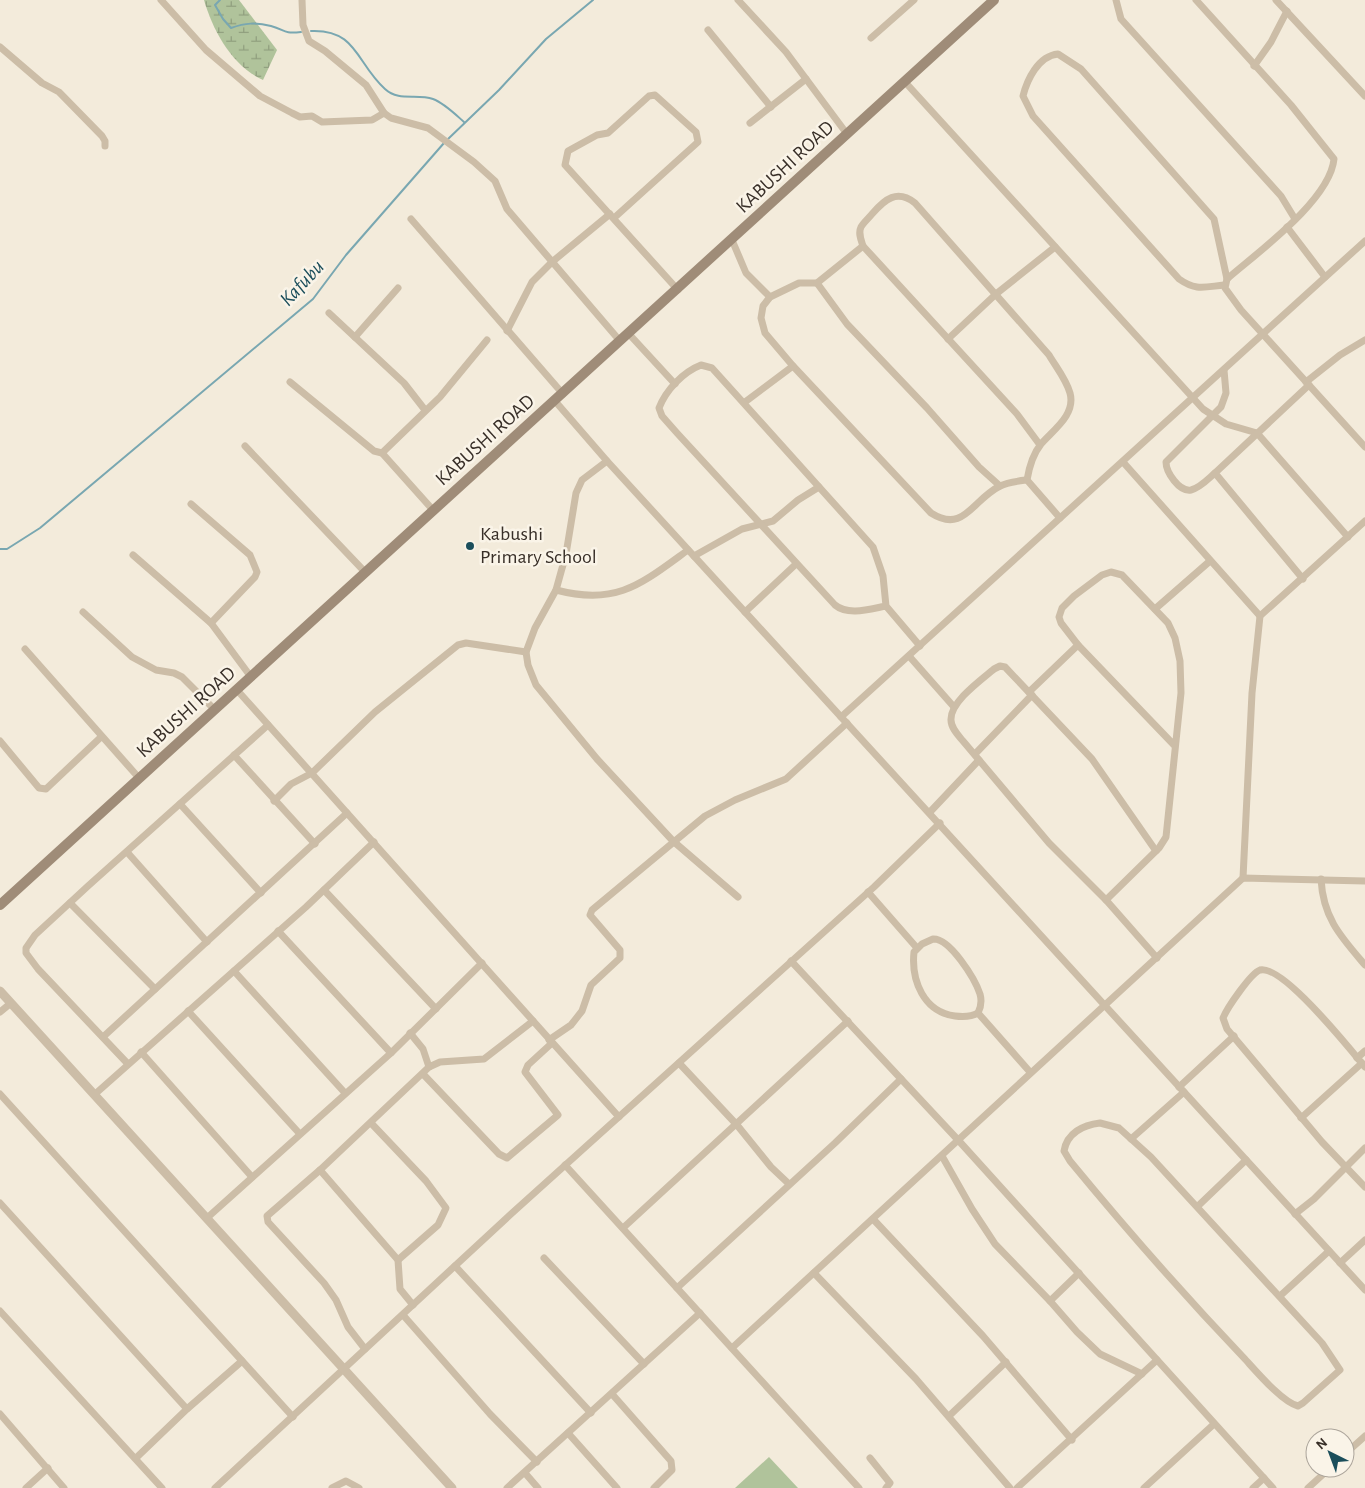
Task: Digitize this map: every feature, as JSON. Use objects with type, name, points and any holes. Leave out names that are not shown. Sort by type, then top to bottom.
[{"type":"main road","name":"KABUSHI ROAD","points":[[0,905],[433,510],[678,290],[994,0]]},
{"type":"street","points":[[161,0],[206,50],[260,96],[292,113],[300,117],[312,116],[322,122],[372,120],[384,113]]},
{"type":"street","points":[[302,0],[303,25],[309,41],[345,65],[366,85],[384,113],[391,118],[417,124],[430,131],[474,162],[495,181],[507,209],[620,341]]},
{"type":"street","points":[[738,0],[786,52],[847,134]]},
{"type":"street","points":[[871,38],[914,0]]},
{"type":"street","points":[[1116,0],[1122,19],[1281,196],[1295,219]]},
{"type":"street","points":[[1196,0],[1291,105],[1334,159],[1333,169],[1329,178],[1317,196],[1287,227],[1226,282],[1200,288],[1189,286],[1179,279],[1033,116],[1023,96],[1027,81],[1041,62],[1058,54],[1081,69],[1214,219],[1226,282],[1241,310],[1365,447]]},
{"type":"street","points":[[1276,0],[1365,96]]},
{"type":"street","points":[[1254,66],[1271,42],[1287,11]]},
{"type":"street","points":[[708,30],[771,107]]},
{"type":"street","points":[[0,47],[42,83],[59,92],[102,136],[105,141],[104,146]]},
{"type":"street","points":[[750,123],[806,79]]},
{"type":"street","points":[[905,82],[1193,398],[1213,416],[1226,424],[1257,434],[1348,537]]},
{"type":"street","points":[[507,331],[532,282],[552,262],[612,216],[698,142],[696,132],[655,95],[649,96],[608,133],[597,136],[568,151],[565,165],[612,216],[678,290]]},
{"type":"street","points":[[1026,480],[1029,466],[1040,445],[1053,434],[1070,409],[1070,391],[1049,355],[924,212],[906,196],[887,199],[861,227],[862,246],[1017,414],[1040,445]]},
{"type":"street","points":[[411,219],[507,331],[607,461],[930,812],[1104,1006],[1365,1290]]},
{"type":"street","points":[[1287,227],[1325,277]]},
{"type":"street","points":[[732,240],[746,272],[770,297]]},
{"type":"street","points":[[841,717],[1365,241]]},
{"type":"street","points":[[862,246],[817,283],[799,283],[770,297],[763,306],[761,318],[765,333],[793,366],[930,513],[942,520],[954,521],[1000,486],[1026,480]]},
{"type":"street","points":[[948,339],[996,294],[1055,247]]},
{"type":"street","points":[[817,283],[847,324],[927,408],[979,467],[1000,486]]},
{"type":"street","points":[[355,337],[398,288]]},
{"type":"street","points":[[329,313],[404,383],[425,410]]},
{"type":"street","points":[[628,334],[675,384]]},
{"type":"street","points":[[382,454],[446,390],[487,340]]},
{"type":"street","points":[[1224,370],[1226,393],[1221,407],[1166,462],[1166,469],[1172,479],[1184,489],[1190,490],[1215,473],[1308,383],[1340,355],[1365,340]]},
{"type":"street","points":[[886,606],[855,611],[841,610],[796,564],[662,416],[659,408],[662,399],[675,384],[692,369],[701,365],[712,368],[745,402],[873,547],[884,576],[886,606],[920,646]]},
{"type":"street","points":[[745,402],[793,366]]},
{"type":"street","points":[[290,382],[374,451],[382,454],[433,510]]},
{"type":"street","points":[[245,446],[365,572]]},
{"type":"street","points":[[607,461],[582,480],[576,493],[566,554],[556,590],[535,628],[526,652],[528,665],[536,685],[597,759],[673,841],[738,897]]},
{"type":"street","points":[[1123,462],[1260,616]]},
{"type":"street","points":[[1215,473],[1303,579]]},
{"type":"street","points":[[1026,480],[1060,518]]},
{"type":"street","points":[[694,556],[737,531],[778,518],[798,500],[819,487]]},
{"type":"street","points":[[191,504],[250,555],[257,572],[255,577],[211,623]]},
{"type":"street","points":[[1243,878],[1248,758],[1260,616],[1365,521]]},
{"type":"street","points":[[556,590],[578,596],[611,595],[625,591],[648,579],[688,550]]},
{"type":"street","points":[[133,554],[211,623],[251,677]]},
{"type":"street","points":[[1155,609],[1210,561]]},
{"type":"street","points":[[745,612],[796,564]]},
{"type":"street","points":[[1106,900],[1156,851],[1164,842],[1168,833],[1174,745],[1181,693],[1180,661],[1171,629],[1155,609],[1122,575],[1111,572],[1102,575],[1074,596],[1059,612],[1061,623],[1078,645],[1174,745]]},
{"type":"street","points":[[83,612],[132,657],[156,670],[174,673],[182,677],[215,710]]},
{"type":"street","points":[[274,800],[291,784],[312,773],[375,712],[458,645],[466,643],[526,652]]},
{"type":"street","points":[[930,812],[1030,694],[1078,645]]},
{"type":"street","points":[[25,649],[139,778]]},
{"type":"street","points":[[909,656],[954,707]]},
{"type":"street","points":[[1156,851],[1131,818],[1092,759],[1014,675],[1000,666],[977,683],[954,707],[951,721],[954,730],[1049,843],[1106,900],[1157,958]]},
{"type":"street","points":[[237,690],[619,1117]]},
{"type":"street","points":[[423,1074],[499,1154],[507,1158],[558,1115],[524,1072],[528,1065],[551,1041],[571,1025],[582,1011],[591,985],[620,958],[620,950],[590,915],[590,912],[705,816],[735,800],[786,779],[847,723]]},
{"type":"street","points":[[128,1064],[38,969],[26,953],[26,948],[35,935],[268,725]]},
{"type":"street","points":[[0,741],[40,788],[46,789],[101,737]]},
{"type":"street","points":[[234,755],[315,844]]},
{"type":"street","points":[[180,804],[261,893]]},
{"type":"street","points":[[103,1038],[347,813]]},
{"type":"street","points":[[215,1488],[565,1165],[868,892],[940,823]]},
{"type":"street","points":[[94,1095],[324,890],[374,842]]},
{"type":"street","points":[[126,852],[207,942]]},
{"type":"street","points":[[732,1348],[1243,878],[1365,881]]},
{"type":"street","points":[[1321,879],[1322,895],[1331,922],[1365,966]]},
{"type":"street","points":[[324,890],[436,1009]]},
{"type":"street","points":[[868,892],[917,948]]},
{"type":"street","points":[[70,903],[155,989]]},
{"type":"street","points":[[278,931],[391,1052]]},
{"type":"street","points":[[933,939],[938,939],[946,944],[970,974],[977,989],[981,1001],[978,1014],[961,1017],[949,1015],[933,1008],[927,1003],[918,986],[915,975],[914,958],[917,948],[933,939]]},
{"type":"street","points":[[1354,952],[1365,953]]},
{"type":"street","points":[[791,961],[959,1141],[1273,1488]]},
{"type":"street","points":[[207,1218],[391,1052],[482,963]]},
{"type":"street","points":[[1361,1063],[1288,982],[1266,970],[1257,972],[1250,979],[1225,1013],[1223,1022],[1234,1036],[1301,1118],[1365,1187]]},
{"type":"street","points":[[234,971],[345,1094]]},
{"type":"street","points":[[0,991],[452,1488]]},
{"type":"street","points":[[0,1012],[11,1003]]},
{"type":"street","points":[[188,1011],[299,1133]]},
{"type":"street","points":[[978,1014],[1030,1072]]},
{"type":"street","points":[[365,1349],[348,1327],[336,1300],[324,1283],[267,1220],[271,1212],[320,1170],[430,1067],[440,1062],[484,1059],[533,1021]]},
{"type":"street","points":[[622,1228],[737,1125],[848,1021]]},
{"type":"street","points":[[410,1034],[423,1049],[430,1067]]},
{"type":"street","points":[[1132,1139],[1234,1036]]},
{"type":"street","points":[[1301,1118],[1361,1063],[1365,1051]]},
{"type":"street","points":[[141,1052],[252,1177]]},
{"type":"street","points":[[679,1063],[737,1125],[758,1153],[789,1184]]},
{"type":"street","points":[[677,1288],[857,1123],[901,1078]]},
{"type":"street","points":[[0,1094],[293,1417]]},
{"type":"street","points":[[371,1123],[426,1181],[446,1208],[438,1225],[398,1260]]},
{"type":"street","points":[[1090,1124],[1109,1124],[1120,1128],[1198,1206],[1322,1343],[1340,1370],[1298,1406],[1290,1403],[1261,1376],[1198,1309],[1090,1185],[1064,1150],[1066,1141],[1075,1132],[1090,1124]]},
{"type":"street","points":[[1295,1214],[1314,1199],[1365,1148]]},
{"type":"street","points":[[942,1156],[972,1209],[995,1244],[1100,1354],[1142,1374]]},
{"type":"street","points":[[1198,1206],[1246,1160]]},
{"type":"street","points":[[565,1165],[859,1488]]},
{"type":"street","points":[[320,1170],[398,1260],[400,1289],[413,1305]]},
{"type":"street","points":[[0,1203],[187,1409]]},
{"type":"street","points":[[873,1219],[1006,1362],[1072,1440]]},
{"type":"street","points":[[1340,1263],[1365,1240]]},
{"type":"street","points":[[1280,1296],[1329,1251]]},
{"type":"street","points":[[544,1258],[644,1364]]},
{"type":"street","points":[[455,1266],[591,1413]]},
{"type":"street","points":[[814,1273],[949,1416],[1010,1488]]},
{"type":"street","points":[[1050,1301],[1079,1273]]},
{"type":"street","points":[[0,1311],[162,1488]]},
{"type":"street","points":[[507,1488],[700,1313]]},
{"type":"street","points":[[402,1314],[483,1406],[537,1462]]},
{"type":"street","points":[[1017,1488],[1072,1440],[1157,1360]]},
{"type":"street","points":[[136,1458],[187,1409],[242,1361]]},
{"type":"street","points":[[949,1416],[1006,1362]]},
{"type":"street","points":[[612,1394],[671,1461],[672,1470],[654,1488]]},
{"type":"street","points":[[0,1414],[64,1488]]},
{"type":"street","points":[[1144,1488],[1214,1424]]},
{"type":"street","points":[[568,1433],[617,1488]]},
{"type":"street","points":[[1355,1445],[1365,1436]]},
{"type":"street","points":[[870,1458],[890,1483],[886,1488]]},
{"type":"street","points":[[26,1488],[48,1468]]},
{"type":"street","points":[[525,1473],[538,1488]]},
{"type":"street","points":[[1253,1488],[1264,1478]]},
{"type":"street","points":[[1308,1488],[1319,1478]]},
{"type":"street","points":[[332,1488],[346,1481],[359,1488]]},
{"type":"green space","points":[[204,0],[239,0],[277,50],[263,80],[252,74],[233,57],[218,35]]},
{"type":"green space","points":[[769,1457],[798,1488],[735,1488]]},
{"type":"waterway","points":[[220,0],[215,5],[231,28],[246,24],[260,24],[287,32],[301,32]]},
{"type":"waterway","name":"Kafubu","points":[[447,140],[499,90],[546,39],[593,0]]},
{"type":"waterway","points":[[311,31],[326,32],[338,36],[347,42],[375,79],[390,93],[433,99],[445,106],[464,122]]},
{"type":"waterway","name":"Kafubu","points":[[0,549],[7,549],[40,528],[313,299],[346,255],[444,143]]},
{"type":"place","name":"Kabushi Primary School","points":[[470,546]]}]
